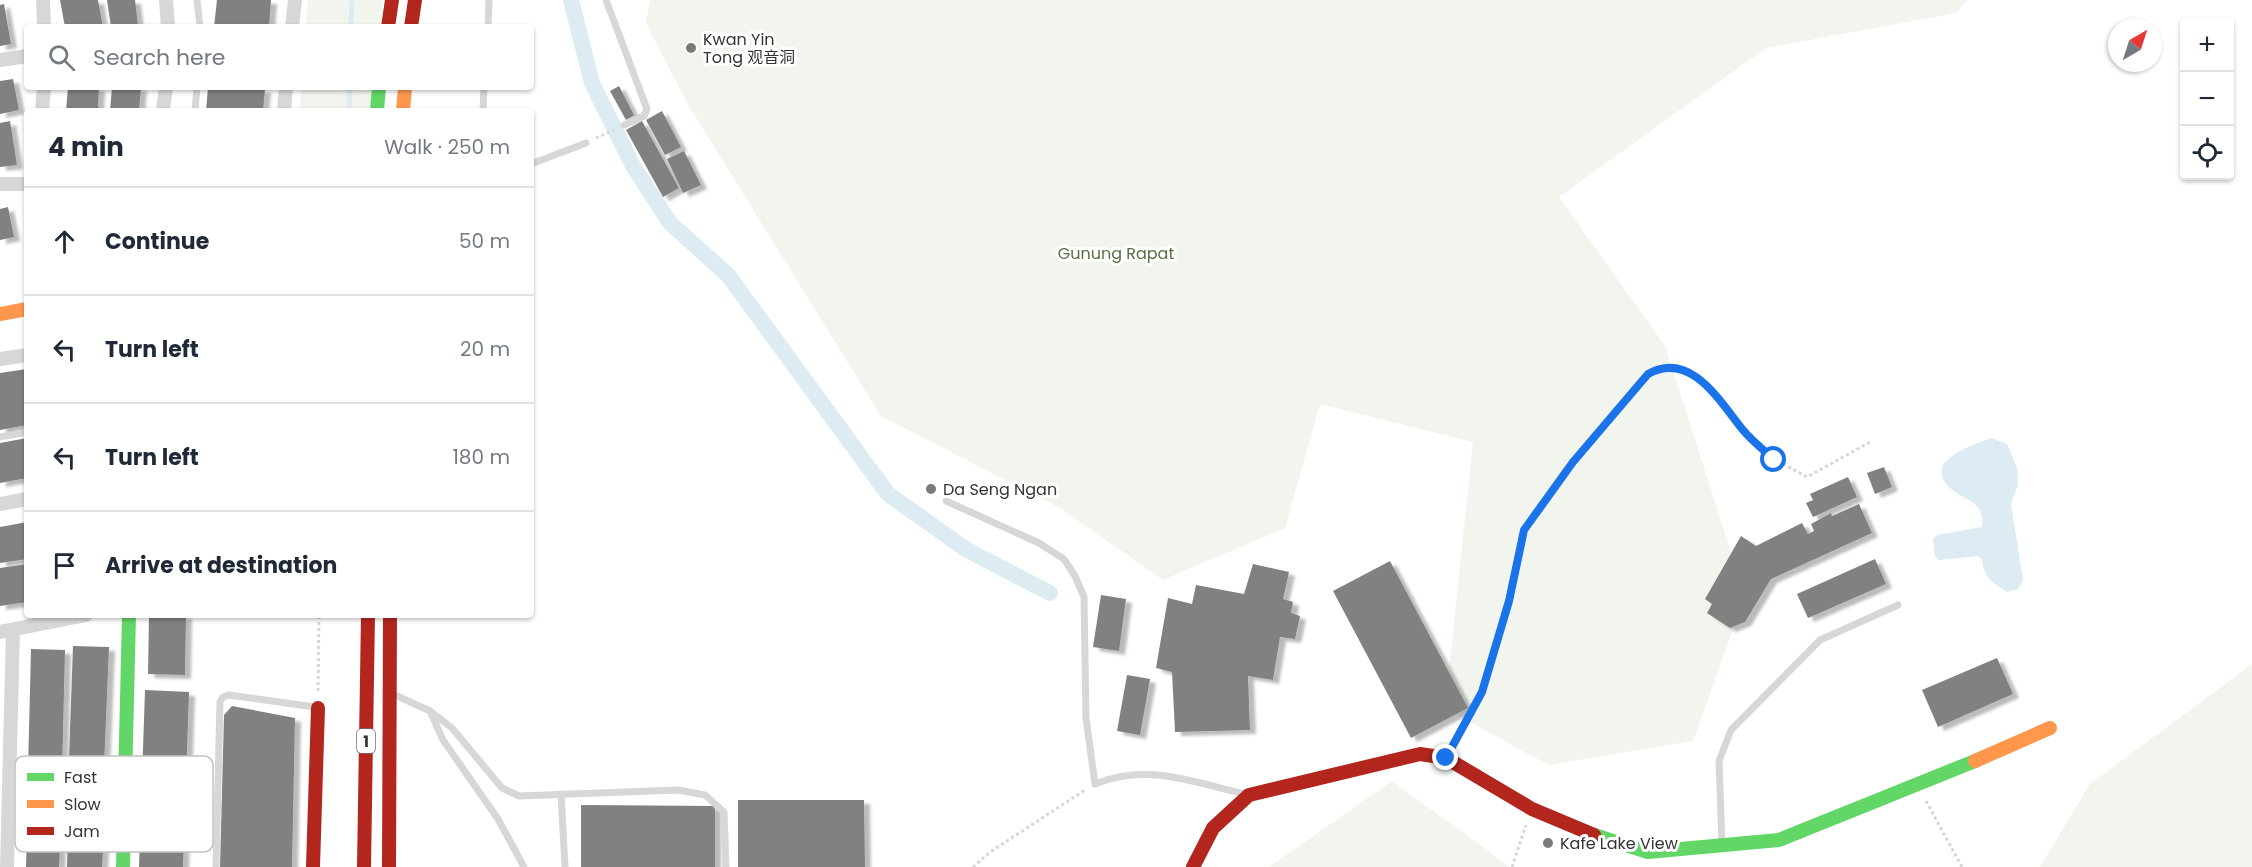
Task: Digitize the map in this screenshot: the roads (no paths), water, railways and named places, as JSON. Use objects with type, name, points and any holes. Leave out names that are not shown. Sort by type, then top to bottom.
[{"type":"main road","points":[[388,24],[392,0]]},
{"type":"main road","points":[[411,24],[415,0]]},
{"type":"main road","points":[[377,108],[379,90]]},
{"type":"main road","points":[[403,108],[405,90]]},
{"type":"main road","points":[[0,314],[24,310]]},
{"type":"main road","points":[[126,756],[129,618]]},
{"type":"main road","name":"1","points":[[364,867],[368,618]]},
{"type":"main road","name":"1","points":[[389,867],[390,618]]},
{"type":"main road","points":[[313,867],[318,708]]},
{"type":"main road","points":[[1193,867],[1213,828],[1249,795],[1419,754],[1446,758],[1532,809],[1588,833],[1648,852],[1723,847],[1779,840],[1868,803],[1918,786],[2050,728]]},
{"type":"main road","points":[[123,852],[123,867]]},
{"type":"street","points":[[43,0],[44,24]]},
{"type":"street","points":[[166,0],[168,24]]},
{"type":"street","points":[[292,24],[295,0]]},
{"type":"street","points":[[0,60],[24,56]]},
{"type":"street","points":[[42,108],[44,90]]},
{"type":"street","points":[[163,108],[166,90]]},
{"type":"street","points":[[284,108],[285,90]]},
{"type":"street","points":[[0,184],[24,184]]},
{"type":"street","points":[[0,359],[24,355]]},
{"type":"street","points":[[0,504],[24,500]]},
{"type":"street","points":[[7,867],[9,820],[6,631],[71,618]]},
{"type":"lane","points":[[197,0],[200,24]]},
{"type":"lane","points":[[488,24],[489,0]]},
{"type":"lane","points":[[606,0],[647,109],[644,116],[624,125]]},
{"type":"lane","points":[[195,108],[197,90]]},
{"type":"lane","points":[[483,108],[484,90]]},
{"type":"lane","points":[[534,163],[586,143]]},
{"type":"lane","points":[[0,437],[24,433]]},
{"type":"lane","points":[[946,501],[1039,543],[1064,559],[1075,576],[1084,597],[1086,718],[1095,784],[1117,775],[1152,773],[1249,795]]},
{"type":"lane","points":[[1723,847],[1719,761],[1731,730],[1820,640],[1898,605]]},
{"type":"lane","points":[[390,692],[430,711],[452,728],[502,788],[519,796],[678,790],[705,795],[724,812],[726,867]]},
{"type":"lane","points":[[216,867],[220,702],[223,697],[229,695],[318,708]]},
{"type":"lane","points":[[430,711],[443,741],[498,819],[525,867]]},
{"type":"lane","points":[[561,794],[565,867]]},
{"type":"lane","points":[[9,820],[15,820]]},
{"type":"waterway","points":[[351,24],[352,0]]},
{"type":"waterway","points":[[571,0],[592,83],[633,166],[670,223],[728,275],[888,494],[967,550],[1050,593]]},
{"type":"waterway","points":[[349,108],[350,90]]},
{"type":"place","name":"Kwan Yin Tong 观音洞","points":[[691,48]]},
{"type":"place","name":"Da Seng Ngan","points":[[931,489]]},
{"type":"place","name":"Kafe Lake View","points":[[1548,843]]},
{"type":"park label","name":"Gunung Rapat","points":[[1116,253]]}]
